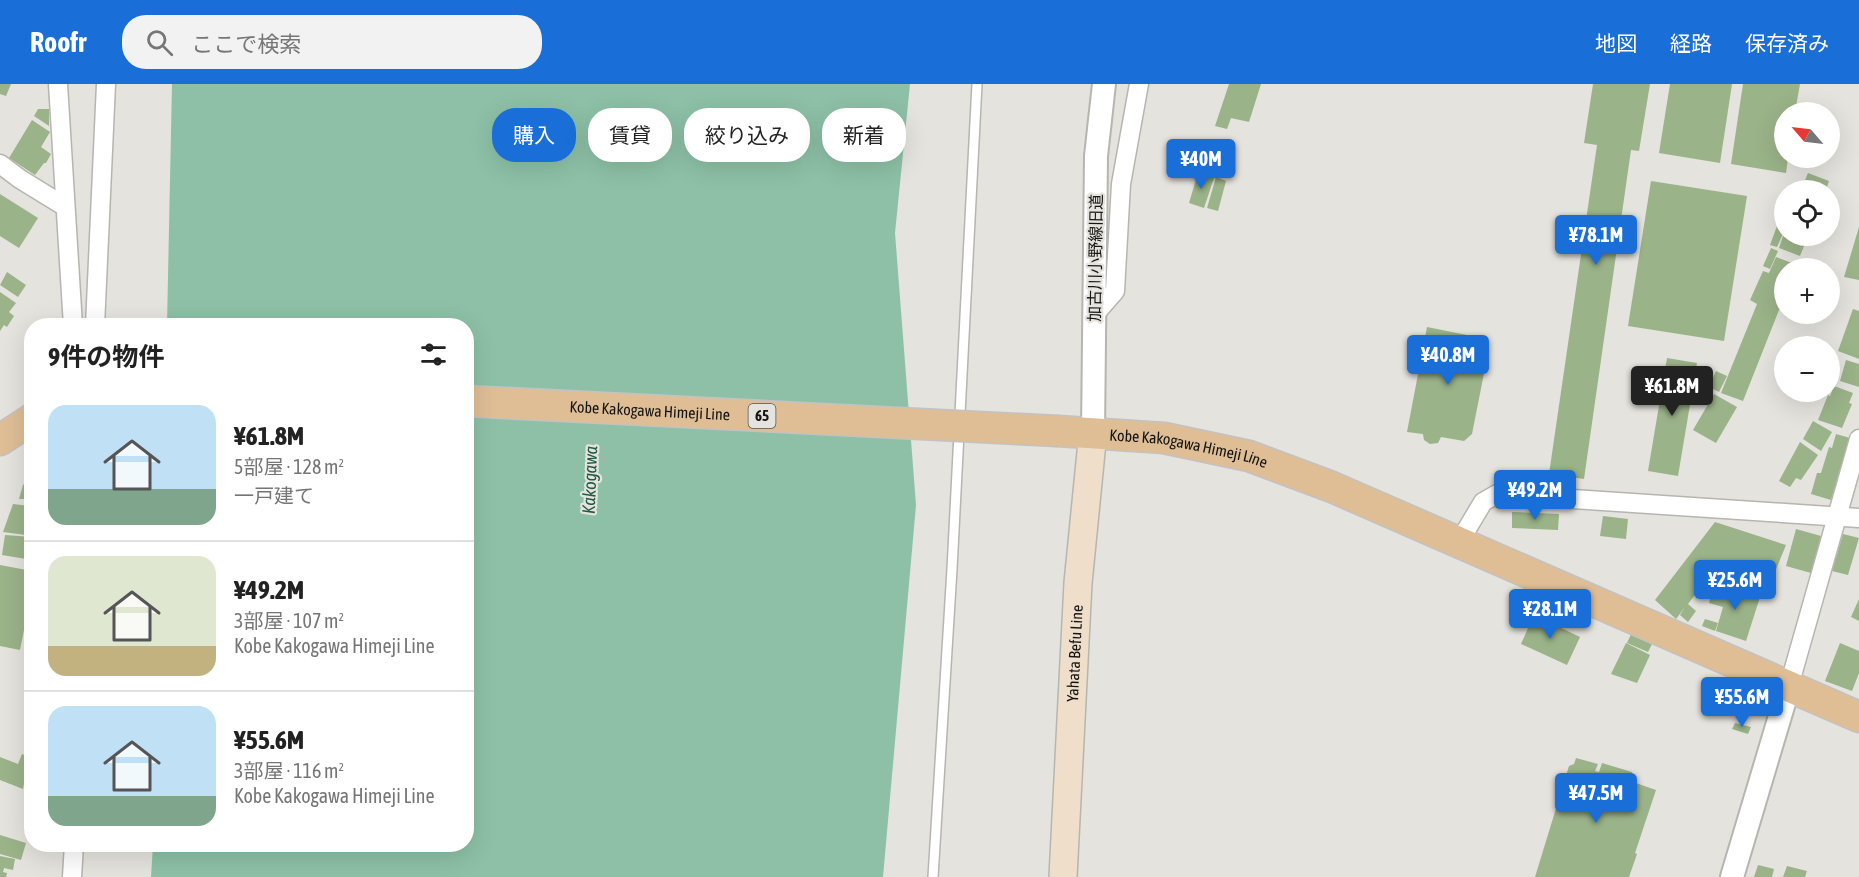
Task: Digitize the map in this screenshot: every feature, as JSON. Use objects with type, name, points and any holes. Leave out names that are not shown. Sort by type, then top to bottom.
[{"type":"main road","name":"Kobe Kakogawa Himeji Line","points":[[474,402],[1093,432],[1164,438],[1249,456],[1332,487],[1859,717]]},
{"type":"main road","points":[[0,440],[24,424]]},
{"type":"main road","name":"Yahata Befu Line","points":[[1063,875],[1078,583],[1093,432]]},
{"type":"street","points":[[58,84],[72,318]]},
{"type":"street","points":[[95,318],[106,84]]},
{"type":"street","name":"加古川小野線旧道","points":[[1093,432],[1096,156],[1104,84]]},
{"type":"street","points":[[1094,315],[1115,291],[1121,184],[1139,84]]},
{"type":"street","points":[[0,164],[64,206]]},
{"type":"street","points":[[1732,877],[1859,439]]},
{"type":"street","points":[[1458,543],[1483,502],[1497,494],[1859,518]]},
{"type":"street","points":[[72,877],[74,852]]},
{"type":"lane","points":[[933,877],[952,569],[977,84]]},
{"type":"water","name":"Kakogawa","points":[[172,84],[910,84],[906,124],[906,108],[822,108],[822,162],[902,162],[895,233],[916,505],[883,877],[151,877],[153,852],[474,852],[474,318],[167,318]]},
{"type":"building","points":[[0,84],[11,84],[6,96],[0,94]]},
{"type":"building","points":[[1229,84],[1261,84],[1249,122],[1231,118],[1227,129],[1215,126]]},
{"type":"building","points":[[1593,84],[1650,84],[1639,151],[1631,150],[1584,479],[1549,474],[1597,145],[1584,143]]},
{"type":"building","points":[[1670,84],[1732,84],[1720,163],[1659,153]]},
{"type":"building","points":[[1743,84],[1800,84],[1797,102],[1774,102],[1774,168],[1787,168],[1786,173],[1731,164]]},
{"type":"building","points":[[38,109],[49,109],[49,126],[34,116]]},
{"type":"building","points":[[32,120],[50,132],[41,147],[51,154],[35,175],[9,158]]},
{"type":"building","points":[[1198,173],[1214,178],[1204,208],[1189,203]]},
{"type":"building","points":[[1808,173],[1826,180],[1805,180]]},
{"type":"building","points":[[1216,177],[1226,181],[1218,211],[1207,208]]},
{"type":"building","points":[[1651,181],[1747,196],[1724,341],[1628,326]]},
{"type":"building","points":[[0,194],[38,218],[19,248],[0,236]]},
{"type":"building","points":[[1859,227],[1859,280],[1844,277]]},
{"type":"building","points":[[1774,234],[1774,246],[1777,246],[1777,247],[1770,245]]},
{"type":"building","points":[[1780,246],[1804,246],[1800,256],[1779,248]]},
{"type":"building","points":[[1771,248],[1778,251],[1770,269],[1763,266]]},
{"type":"building","points":[[1774,262],[1774,323],[1743,401],[1721,393],[1757,304],[1750,300],[1763,271],[1769,273]]},
{"type":"building","points":[[7,272],[26,285],[18,297],[0,285]]},
{"type":"building","points":[[0,292],[16,303],[9,312],[14,316],[7,327],[4,325],[0,331]]},
{"type":"building","points":[[1853,309],[1859,311],[1859,359],[1840,352],[1840,345]]},
{"type":"building","points":[[1427,327],[1482,338],[1488,343],[1489,348],[1472,434],[1464,441],[1441,437],[1438,443],[1430,444],[1424,440],[1423,434],[1407,432]]},
{"type":"building","points":[[1667,358],[1697,363],[1678,476],[1648,471]]},
{"type":"building","points":[[1846,360],[1859,364],[1859,387],[1840,381]]},
{"type":"building","points":[[1716,371],[1727,376],[1719,392],[1709,387]]},
{"type":"building","points":[[1840,388],[1853,393],[1849,403],[1852,404],[1842,428],[1818,420],[1825,402],[1840,402]]},
{"type":"building","points":[[1714,394],[1737,407],[1716,443],[1693,430]]},
{"type":"building","points":[[1813,421],[1832,432],[1821,451],[1803,439]]},
{"type":"building","points":[[1836,434],[1850,438],[1831,500],[1811,494],[1817,473],[1821,473],[1829,447],[1832,448]]},
{"type":"building","points":[[1800,442],[1818,455],[1801,480],[1796,478],[1790,487],[1779,481]]},
{"type":"building","points":[[23,485],[24,499],[19,499]]},
{"type":"building","points":[[13,504],[24,505],[24,535],[3,532]]},
{"type":"building","points":[[1512,512],[1559,514],[1558,530],[1512,528]]},
{"type":"building","points":[[1603,516],[1628,519],[1626,539],[1600,536]]},
{"type":"building","points":[[1715,522],[1786,545],[1766,594],[1717,576],[1705,590],[1701,587],[1688,604],[1696,611],[1688,622],[1680,615],[1685,607],[1676,619],[1655,600]]},
{"type":"building","points":[[1796,529],[1821,536],[1811,573],[1786,566]]},
{"type":"building","points":[[1843,534],[1859,538],[1848,575],[1832,571]]},
{"type":"building","points":[[5,535],[24,536],[24,559],[2,555]]},
{"type":"building","points":[[0,565],[24,570],[24,630],[20,650],[0,646]]},
{"type":"building","points":[[1713,585],[1736,592],[1738,589],[1760,597],[1746,641],[1716,631],[1723,607],[1709,603]]},
{"type":"building","points":[[1859,599],[1859,621],[1851,617]]},
{"type":"building","points":[[1534,615],[1580,637],[1567,665],[1521,644]]},
{"type":"building","points":[[1705,619],[1718,623],[1715,631],[1702,626]]},
{"type":"building","points":[[1632,632],[1653,642],[1648,652],[1627,643]]},
{"type":"building","points":[[1626,643],[1650,655],[1637,683],[1611,674]]},
{"type":"building","points":[[1840,643],[1859,651],[1859,673],[1852,691],[1825,681]]},
{"type":"building","points":[[1735,723],[1751,727],[1748,734],[1732,729]]},
{"type":"building","points":[[22,754],[24,755],[23,789],[0,780],[0,757],[18,764]]},
{"type":"building","points":[[1576,758],[1598,764],[1595,771],[1599,772],[1602,763],[1632,772],[1630,781],[1656,790],[1629,877],[1535,877],[1569,766],[1574,764]]},
{"type":"building","points":[[0,835],[24,842],[21,860],[0,854]]},
{"type":"building","points":[[0,856],[15,859],[13,870],[4,868],[3,872],[7,873],[6,877],[0,877]]},
{"type":"building","points":[[1758,865],[1774,869],[1772,877],[1754,877]]},
{"type":"building","points":[[1787,866],[1807,871],[1805,877],[1783,877]]}]
